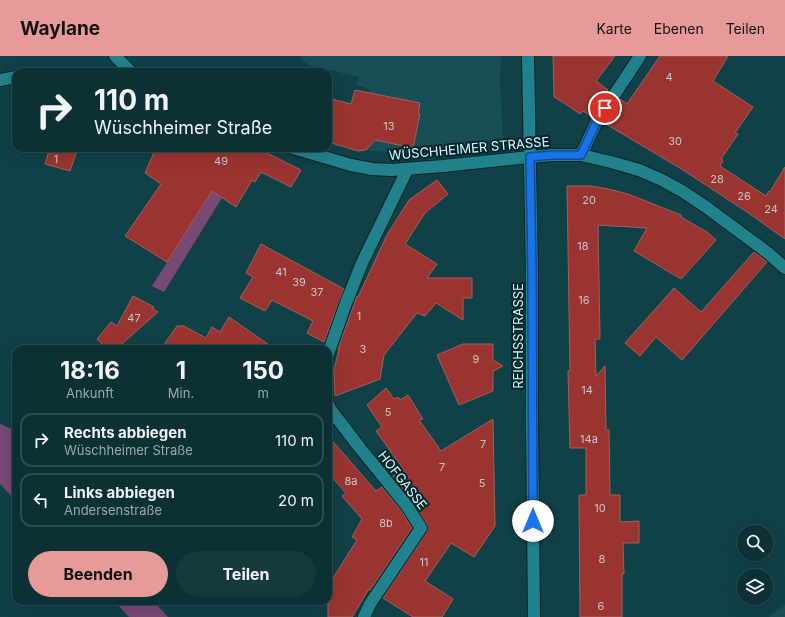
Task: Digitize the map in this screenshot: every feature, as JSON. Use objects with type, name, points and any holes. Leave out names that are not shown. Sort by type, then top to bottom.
[{"type":"street","points":[[115,56],[127,68]]},
{"type":"street","name":"REICHSSTRASSE","points":[[528,56],[532,273],[534,617]]},
{"type":"street","points":[[581,155],[597,121],[640,56]]},
{"type":"street","points":[[0,80],[12,78]]},
{"type":"street","name":"WÜSCHHEIMER STRASSE","points":[[306,152],[351,165],[372,169],[391,170],[408,170],[553,155],[581,155],[611,162],[639,170],[676,188],[727,222],[785,268]]},
{"type":"street","points":[[331,345],[362,263],[408,170]]},
{"type":"street","name":"HOFGASSE","points":[[332,412],[407,506],[421,528],[370,604],[364,617]]},
{"type":"shaded area","points":[[302,56],[501,56],[500,82],[503,138],[406,153],[355,150],[370,89],[357,85],[359,77],[332,71],[332,68],[322,68],[309,65],[301,60]]},
{"type":"shaded area","points":[[236,152],[240,152],[244,162],[164,292],[152,286]]},
{"type":"shaded area","points":[[0,424],[12,429],[12,497],[0,484]]},
{"type":"shaded area","points":[[118,605],[157,605],[168,617],[129,617]]},
{"type":"shaded area","points":[[785,605],[785,617],[769,617]]},
{"type":"building","points":[[553,56],[615,56],[596,81],[608,90],[591,116],[583,111],[580,114],[554,97]]},
{"type":"building","points":[[660,56],[728,56],[713,81],[753,107],[735,133],[738,134],[721,159],[723,160],[720,166],[766,196],[785,167],[785,239],[680,168],[604,123],[620,99],[627,104]]},
{"type":"building","points":[[355,90],[420,103],[418,114],[420,114],[413,148],[375,140],[366,150],[358,151],[332,143],[332,99],[351,104]]},
{"type":"building","points":[[49,152],[77,152],[70,171],[45,164]]},
{"type":"building","points":[[154,152],[265,152],[301,170],[291,187],[261,172],[255,182],[252,180],[236,207],[212,191],[167,262],[125,236],[161,184],[145,173]]},
{"type":"building","points":[[437,180],[448,194],[425,213],[405,244],[437,264],[427,278],[472,278],[472,298],[463,298],[463,320],[436,303],[425,316],[417,313],[384,355],[380,379],[335,396],[334,369],[340,349],[338,349],[357,296],[358,297],[387,235],[409,200]]},
{"type":"building","points":[[567,186],[591,186],[628,194],[681,215],[681,217],[707,232],[716,240],[681,279],[634,251],[647,228],[598,225],[600,339],[595,339],[596,376],[605,366],[606,430],[609,430],[610,495],[620,495],[620,522],[639,521],[639,543],[623,543],[624,574],[622,574],[622,617],[580,617],[579,495],[586,495],[586,448],[570,448]]},
{"type":"building","points":[[261,244],[344,289],[324,342],[307,333],[313,321],[272,300],[265,311],[240,298],[253,277],[246,273]]},
{"type":"building","points":[[754,252],[767,262],[682,360],[656,337],[640,356],[625,343],[674,288],[701,312]]},
{"type":"building","points":[[133,296],[154,307],[153,309],[158,312],[121,345],[103,345],[97,339],[111,322],[117,326]]},
{"type":"building","points":[[229,317],[269,345],[164,345],[177,326],[184,326],[206,338],[212,327],[220,332]]},
{"type":"building","points":[[463,344],[493,344],[493,360],[503,366],[493,371],[493,391],[459,405],[437,355]]},
{"type":"building","points":[[386,388],[394,399],[398,397],[400,400],[408,395],[423,419],[419,420],[441,451],[493,419],[495,526],[474,557],[451,543],[425,581],[453,599],[442,617],[413,617],[383,598],[428,529],[427,524],[413,502],[393,476],[402,467],[376,431],[382,427],[367,405]]},
{"type":"building","points":[[332,441],[376,491],[382,487],[401,510],[412,528],[370,590],[369,589],[352,617],[328,617],[328,605],[332,605],[332,580],[357,540],[352,537],[362,519],[342,496],[346,493],[332,477]]},
{"type":"route","points":[[533,521],[530,157],[581,155],[597,121],[605,108]]}]
